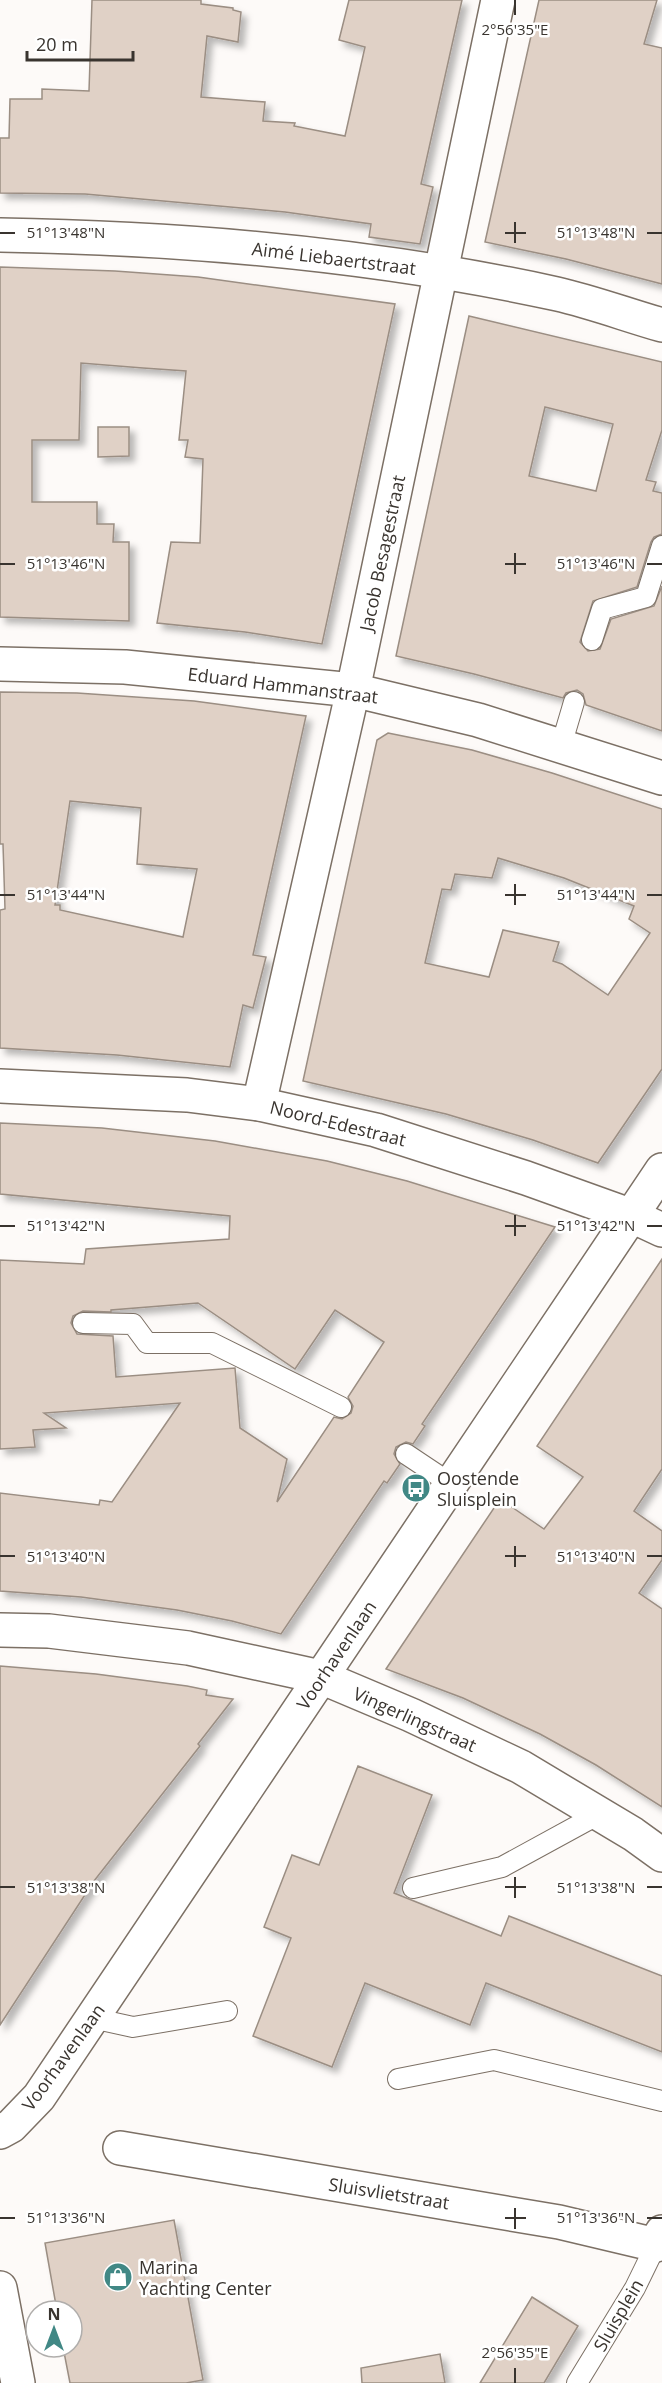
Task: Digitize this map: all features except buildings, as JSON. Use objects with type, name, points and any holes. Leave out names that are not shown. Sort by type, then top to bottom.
[{"type":"street","name":"Jacob Besagestraat","points":[[259,1104],[353,690],[498,0]]},
{"type":"street","name":"Aimé Liebaertstraat","points":[[0,235],[87,237],[293,251],[440,271],[559,295],[662,325]]},
{"type":"street","name":"Eduard Hammanstraat","points":[[0,664],[125,667],[353,690],[478,720],[662,778]]},
{"type":"street","name":"Noord-Edestraat","points":[[0,1086],[186,1095],[259,1104],[376,1131],[526,1178],[632,1216],[662,1230]]},
{"type":"street","name":"Voorhavenlaan","points":[[0,2132],[11,2126],[39,2097],[662,1170]]},
{"type":"street","name":"Vingerlingstraat","points":[[0,1630],[49,1631],[188,1648],[321,1677],[411,1715],[521,1767],[633,1834],[662,1855]]},
{"type":"street","name":"Sluisvlietstraat","points":[[120,2148],[659,2239]]},
{"type":"street","points":[[0,2289],[18,2383]]},
{"type":"lane","points":[[592,640],[602,609],[646,597],[662,546]]},
{"type":"lane","points":[[561,746],[574,702]]},
{"type":"lane","points":[[83,1323],[133,1324],[147,1343],[212,1343],[341,1407]]},
{"type":"lane","points":[[406,1455],[451,1484]]},
{"type":"lane","points":[[413,1888],[502,1867],[599,1814]]},
{"type":"lane","points":[[92,2018],[133,2027],[227,2011]]},
{"type":"lane","points":[[398,2079],[494,2060],[662,2101]]},
{"type":"lane","name":"Sluisplein","points":[[578,2383],[635,2288],[659,2239]]},
{"type":"place","name":"Oostende Sluisplein","points":[[416,1488]]},
{"type":"place","name":"Marina Yachting Center","points":[[118,2277]]}]
